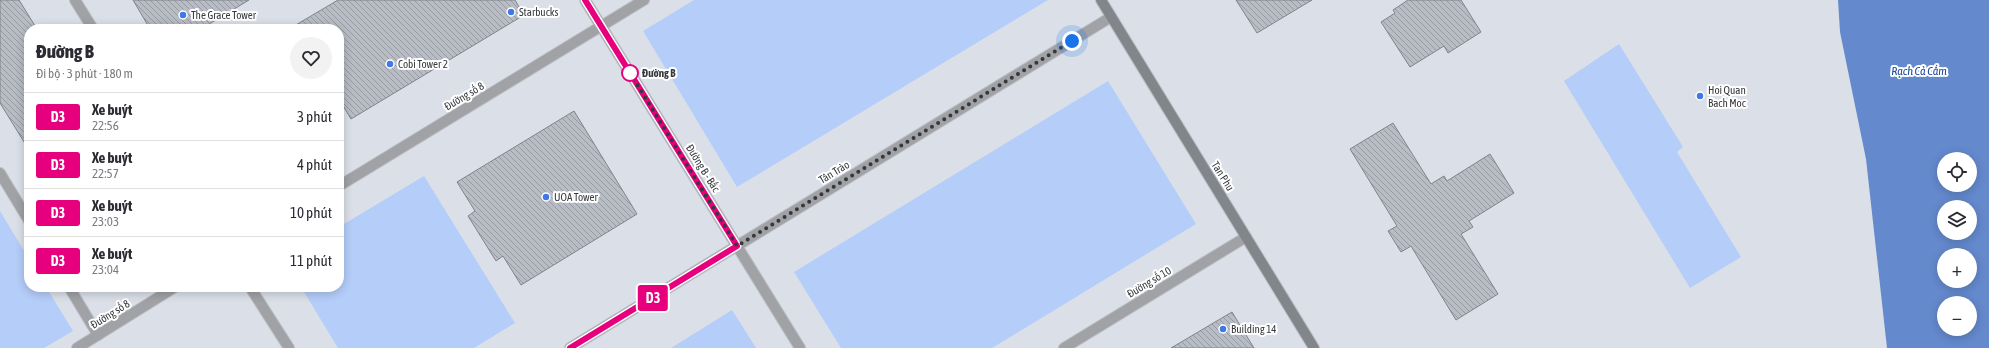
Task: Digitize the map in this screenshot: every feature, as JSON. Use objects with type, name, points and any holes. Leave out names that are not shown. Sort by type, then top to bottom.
[{"type":"street","points":[[75,0],[90,24]]},
{"type":"street","name":"Đường B - Bắc","points":[[585,0],[800,348]]},
{"type":"street","name":"Đường số 8","points":[[344,183],[644,0]]},
{"type":"street","name":"Tan Phu","points":[[1101,0],[1314,348]]},
{"type":"street","name":"Tân Trào","points":[[570,348],[1111,17]]},
{"type":"street","points":[[0,173],[24,213]]},
{"type":"street","name":"Đường số 10","points":[[1064,348],[1246,237]]},
{"type":"street","points":[[72,292],[98,335]]},
{"type":"street","name":"Đường số 8","points":[[77,348],[167,292]]},
{"type":"street","points":[[253,292],[289,348]]},
{"type":"shaded area","points":[[694,0],[1048,0],[737,187],[643,31]]},
{"type":"shaded area","points":[[1619,44],[1683,147],[1677,152],[1741,257],[1690,288],[1564,81]]},
{"type":"shaded area","points":[[1108,81],[1196,224],[992,348],[841,348],[794,272]]},
{"type":"shaded area","points":[[424,176],[515,323],[474,348],[338,348],[304,292],[344,292],[344,224]]},
{"type":"shaded area","points":[[0,211],[24,251],[24,292],[49,292],[73,331],[44,348],[0,348]]},
{"type":"shaded area","points":[[732,310],[756,348],[671,348]]},
{"type":"water","name":"Rạch Cả Cấm","points":[[1838,0],[1989,0],[1989,348],[1887,348],[1866,159],[1840,32]]},
{"type":"building","points":[[0,0],[19,0],[34,24],[24,24],[24,142],[0,103]]},
{"type":"building","name":"The Grace Tower","points":[[133,0],[249,0],[209,24],[147,24]]},
{"type":"building","name":"Cobi Tower 2","points":[[338,0],[515,0],[524,15],[351,119],[344,107],[344,24],[297,24]]},
{"type":"building","points":[[1236,0],[1312,0],[1257,33]]},
{"type":"building","points":[[1408,0],[1461,0],[1481,32],[1448,53],[1444,46],[1410,67],[1381,22],[1395,13],[1393,10]]},
{"type":"building","name":"UOA Tower","points":[[574,111],[637,214],[521,285],[503,256],[496,261],[468,216],[475,211],[457,182]]},
{"type":"building","points":[[1393,123],[1431,184],[1444,176],[1447,181],[1490,154],[1514,193],[1469,221],[1473,227],[1461,234],[1498,294],[1456,320],[1411,246],[1401,252],[1388,231],[1397,226],[1350,149]]},
{"type":"building","name":"Building 14","points":[[1232,312],[1254,348],[1171,348]]},
{"type":"bus line","name":"D3","points":[[570,348],[737,246],[585,0]]},
{"type":"place","name":"Starbucks","points":[[511,12]]},
{"type":"place","name":"The Grace Tower","points":[[183,15]]},
{"type":"place","name":"Cobi Tower 2","points":[[390,64]]},
{"type":"place","name":"Đường B","points":[[630,73]]},
{"type":"place","name":"Hoi Quan Bach Moc","points":[[1700,96]]},
{"type":"place","name":"UOA Tower","points":[[546,197]]},
{"type":"place","name":"Building 14","points":[[1223,329]]},
{"type":"route","points":[[630,73],[737,246],[1072,41]]}]
